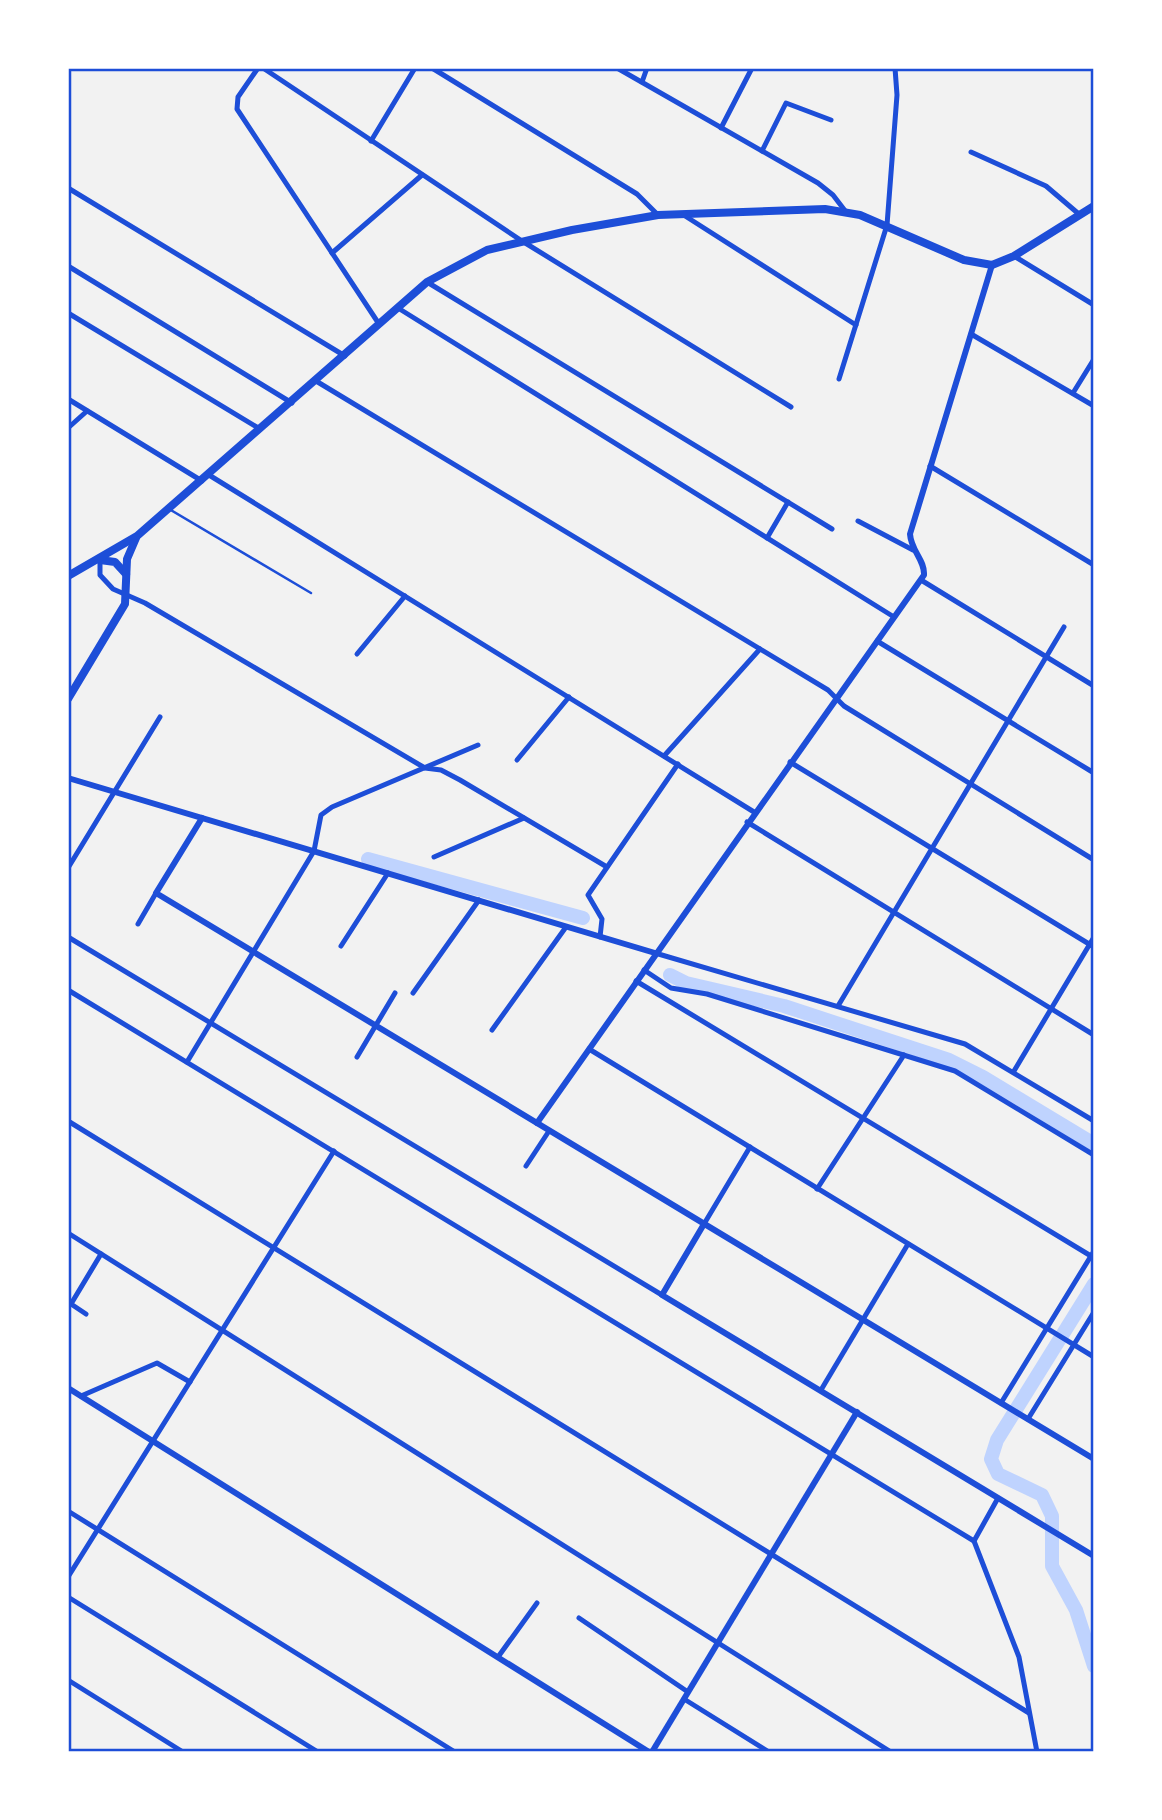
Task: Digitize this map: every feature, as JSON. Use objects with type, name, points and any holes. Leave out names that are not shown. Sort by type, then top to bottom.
[{"type":"main road","points":[[68,576],[100,560],[137,536],[427,282],[473,256],[522,241],[657,215],[813,209],[846,212],[887,225],[964,260],[992,265],[1014,257],[1094,206]]},
{"type":"main road","points":[[68,699],[128,596],[127,559],[137,536]]},
{"type":"main road","points":[[100,560],[115,562],[127,575]]},
{"type":"street","points":[[379,324],[237,109],[238,97],[260,68],[522,241],[791,407]]},
{"type":"street","points":[[371,141],[415,68]]},
{"type":"street","points":[[432,68],[637,194],[657,215]]},
{"type":"street","points":[[617,68],[825,188],[846,212]]},
{"type":"street","points":[[642,82],[647,68]]},
{"type":"street","points":[[721,128],[752,68]]},
{"type":"street","points":[[839,379],[887,225],[897,95],[895,68]]},
{"type":"street","points":[[762,151],[786,103],[831,120]]},
{"type":"street","points":[[971,152],[1046,186],[1080,215]]},
{"type":"street","points":[[332,253],[422,174]]},
{"type":"street","points":[[68,188],[345,356]]},
{"type":"street","points":[[679,213],[856,326]]},
{"type":"street","points":[[1014,257],[1094,305]]},
{"type":"street","points":[[537,1123],[790,761],[921,580],[924,565],[913,550],[910,534],[992,265]]},
{"type":"street","points":[[68,266],[292,403]]},
{"type":"street","points":[[427,282],[832,529]]},
{"type":"street","points":[[398,308],[894,617]]},
{"type":"street","points":[[68,313],[260,429]]},
{"type":"street","points":[[971,334],[1094,406]]},
{"type":"street","points":[[1073,393],[1094,359]]},
{"type":"street","points":[[316,382],[828,690],[835,699],[1094,860]]},
{"type":"street","points":[[68,399],[405,596],[754,812]]},
{"type":"street","points":[[68,428],[87,411]]},
{"type":"street","points":[[930,466],[1094,565]]},
{"type":"street","points":[[767,538],[788,502]]},
{"type":"street","points":[[858,522],[913,550]]},
{"type":"street","points":[[100,560],[98,571],[103,580],[128,596],[157,610],[425,768],[450,775],[607,867]]},
{"type":"street","points":[[921,580],[1094,686]]},
{"type":"street","points":[[357,654],[405,596]]},
{"type":"street","points":[[838,1006],[1064,627]]},
{"type":"street","points":[[877,641],[1094,773]]},
{"type":"street","points":[[664,756],[760,649]]},
{"type":"street","points":[[517,760],[569,697]]},
{"type":"street","points":[[68,868],[160,718]]},
{"type":"street","points":[[187,1062],[314,851],[318,821],[326,811],[478,745]]},
{"type":"street","points":[[790,761],[1092,946]]},
{"type":"street","points":[[600,937],[602,919],[588,895],[678,764]]},
{"type":"street","points":[[68,778],[965,1044],[1094,1121]]},
{"type":"street","points":[[138,924],[202,818]]},
{"type":"street","points":[[434,857],[524,818]]},
{"type":"street","points":[[747,822],[1094,1035]]},
{"type":"street","points":[[341,946],[388,873]]},
{"type":"street","points":[[156,894],[1094,1459]]},
{"type":"street","points":[[413,993],[479,901]]},
{"type":"street","points":[[492,1030],[566,927]]},
{"type":"street","points":[[68,937],[1094,1556]]},
{"type":"street","points":[[1014,1071],[1092,946],[1094,937]]},
{"type":"street","points":[[644,970],[677,991],[707,994],[955,1071],[1094,1155]]},
{"type":"street","points":[[636,981],[1092,1254],[1001,1403]]},
{"type":"street","points":[[68,990],[974,1541],[1019,1657],[1037,1752]]},
{"type":"street","points":[[357,1057],[395,993]]},
{"type":"street","points":[[589,1049],[1094,1357]]},
{"type":"street","points":[[817,1189],[904,1055]]},
{"type":"street","points":[[68,1121],[1029,1713]]},
{"type":"street","points":[[526,1166],[549,1130]]},
{"type":"street","points":[[662,1295],[750,1147]]},
{"type":"street","points":[[68,1577],[334,1151]]},
{"type":"street","points":[[68,1233],[891,1752]]},
{"type":"street","points":[[821,1390],[908,1244]]},
{"type":"street","points":[[86,1314],[71,1304],[101,1254]]},
{"type":"street","points":[[1025,1417],[1071,1343],[1094,1312]]},
{"type":"street","points":[[81,1395],[158,1363],[190,1382]]},
{"type":"street","points":[[68,1388],[651,1752],[857,1412]]},
{"type":"street","points":[[974,1541],[999,1498]]},
{"type":"street","points":[[68,1511],[454,1752]]},
{"type":"street","points":[[68,1597],[318,1752]]},
{"type":"street","points":[[498,1657],[537,1603]]},
{"type":"street","points":[[579,1618],[769,1752]]},
{"type":"street","points":[[68,1680],[183,1752]]},
{"type":"lane","points":[[169,509],[311,593]]},
{"type":"waterway","points":[[368,859],[583,918]]},
{"type":"waterway","points":[[670,975],[686,983],[784,1006],[949,1060],[983,1077],[1094,1144]]},
{"type":"waterway","points":[[1094,1284],[997,1440],[991,1459],[998,1474],[1042,1495],[1052,1516],[1052,1566],[1076,1610],[1094,1666]]}]
